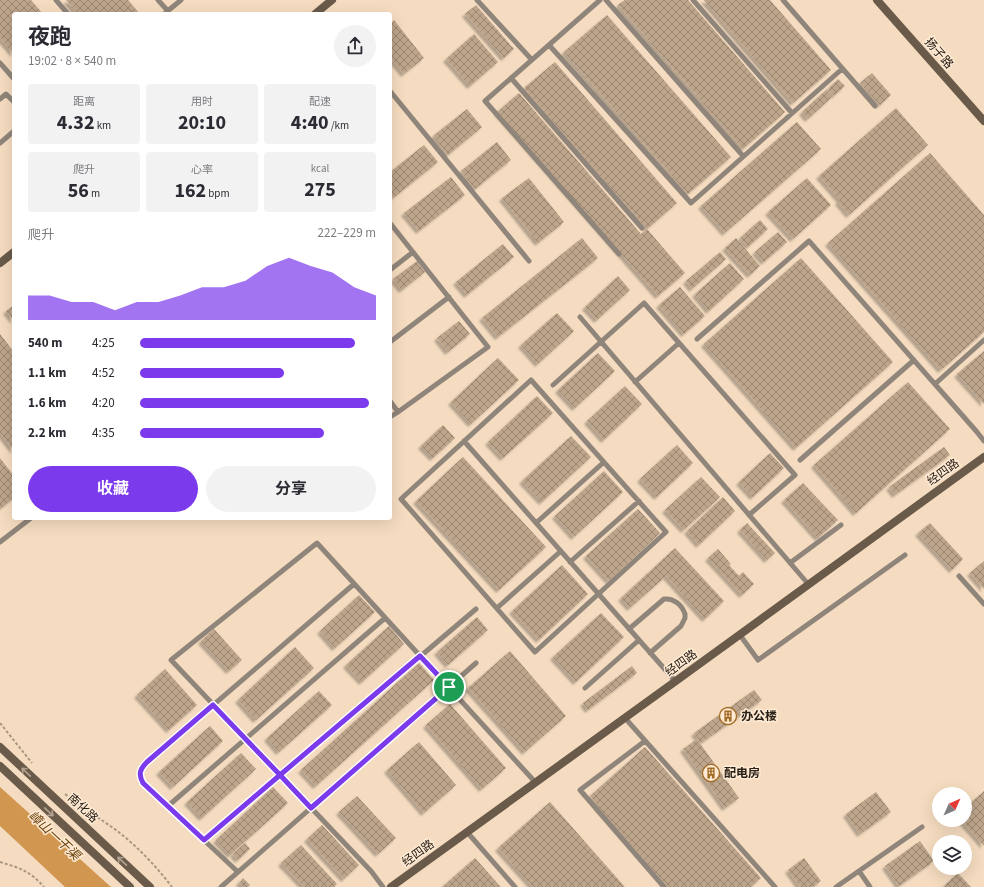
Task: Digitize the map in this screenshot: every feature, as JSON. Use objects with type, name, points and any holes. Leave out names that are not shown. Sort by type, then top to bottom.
[{"type":"street","points":[[325,11],[332,0]]},
{"type":"street","name":"扬子路","points":[[877,0],[984,121]]},
{"type":"street","points":[[0,263],[12,254]]},
{"type":"street","name":"经四路","points":[[391,887],[676,682],[984,457]]},
{"type":"street","name":"南化路","points":[[0,747],[150,887]]},
{"type":"street","points":[[0,766],[130,887]]},
{"type":"lane","points":[[56,0],[66,12]]},
{"type":"lane","points":[[158,0],[165,12]]},
{"type":"lane","points":[[167,12],[181,0]]},
{"type":"lane","points":[[476,0],[532,60]]},
{"type":"lane","points":[[600,0],[485,101],[620,254]]},
{"type":"lane","points":[[606,0],[743,156]]},
{"type":"lane","points":[[693,0],[792,113]]},
{"type":"lane","points":[[783,0],[875,106]]},
{"type":"lane","points":[[550,45],[691,203],[842,69]]},
{"type":"lane","points":[[0,63],[12,77]]},
{"type":"lane","points":[[511,78],[642,228]]},
{"type":"lane","points":[[392,93],[529,261]]},
{"type":"lane","points":[[0,99],[6,94],[12,100]]},
{"type":"lane","points":[[0,143],[12,133]]},
{"type":"lane","points":[[392,226],[488,347],[392,416]]},
{"type":"lane","points":[[697,339],[809,241],[984,441]]},
{"type":"lane","points":[[392,268],[413,252]]},
{"type":"lane","points":[[392,340],[449,297]]},
{"type":"lane","points":[[552,385],[644,303],[795,475],[749,515]]},
{"type":"lane","points":[[580,317],[809,585]]},
{"type":"lane","points":[[935,384],[984,340]]},
{"type":"lane","points":[[635,382],[679,343]]},
{"type":"lane","points":[[800,460],[914,360]]},
{"type":"lane","points":[[531,380],[604,462],[666,532],[535,652],[401,499],[531,380]]},
{"type":"lane","points":[[392,404],[398,412]]},
{"type":"lane","points":[[464,441],[676,682]]},
{"type":"lane","points":[[536,523],[604,462]]},
{"type":"lane","points":[[570,562],[639,501]]},
{"type":"lane","points":[[0,542],[28,520]]},
{"type":"lane","points":[[790,563],[841,525]]},
{"type":"lane","points":[[383,887],[371,871],[171,660],[317,543],[536,783]]},
{"type":"lane","points":[[497,608],[560,551]]},
{"type":"lane","points":[[740,635],[758,660],[905,555]]},
{"type":"lane","points":[[959,576],[984,604]]},
{"type":"lane","points":[[238,872],[143,783],[140,778],[140,772],[147,762],[354,584]]},
{"type":"lane","points":[[629,629],[664,599],[669,598],[679,604],[685,614],[683,623],[650,653]]},
{"type":"lane","points":[[204,840],[476,609]]},
{"type":"lane","points":[[168,806],[385,618]]},
{"type":"lane","points":[[585,688],[639,640]]},
{"type":"lane","points":[[221,887],[476,663]]},
{"type":"lane","points":[[625,718],[775,887]]},
{"type":"lane","points":[[645,741],[580,790],[664,887]]},
{"type":"lane","points":[[836,887],[922,827]]},
{"type":"lane","points":[[467,832],[515,887]]},
{"type":"lane","points":[[859,871],[870,887]]},
{"type":"path","points":[[0,723],[35,766]]},
{"type":"path","points":[[60,790],[117,831],[140,851],[172,887]]},
{"type":"path","points":[[0,862],[26,871],[34,876],[44,887]]},
{"type":"shaded area","points":[[0,787],[111,887],[65,887],[0,826]]},
{"type":"building","points":[[0,0],[31,0],[41,12],[12,12],[12,52],[0,38]]},
{"type":"building","points":[[66,0],[128,0],[138,12],[76,12]]},
{"type":"building","points":[[625,0],[688,0],[785,112],[743,149],[618,5]]},
{"type":"building","points":[[704,0],[770,0],[831,70],[793,103]]},
{"type":"building","points":[[476,5],[514,49],[504,58],[465,14]]},
{"type":"building","points":[[607,15],[731,157],[688,194],[564,52]]},
{"type":"building","points":[[394,20],[424,58],[404,74],[392,59],[392,22]]},
{"type":"building","points":[[474,34],[498,62],[470,86],[446,59]]},
{"type":"building","points":[[555,62],[677,203],[647,229],[524,88]]},
{"type":"building","points":[[872,73],[891,95],[880,105],[860,83]]},
{"type":"building","points":[[838,79],[845,86],[834,96],[828,89]]},
{"type":"building","points":[[826,90],[832,97],[808,119],[802,112]]},
{"type":"building","points":[[519,93],[641,234],[647,229],[685,273],[658,296],[497,112]]},
{"type":"building","points":[[896,108],[928,145],[849,215],[838,202],[840,200],[819,176]]},
{"type":"building","points":[[467,109],[482,127],[448,155],[433,136]]},
{"type":"building","points":[[797,122],[821,149],[725,233],[701,206]]},
{"type":"building","points":[[497,142],[511,160],[475,189],[461,171]]},
{"type":"building","points":[[424,145],[438,162],[393,198],[392,170]]},
{"type":"building","points":[[930,153],[984,215],[984,332],[941,370],[828,243]]},
{"type":"building","points":[[451,177],[465,195],[419,231],[404,213]]},
{"type":"building","points":[[529,178],[564,222],[538,243],[502,198]]},
{"type":"building","points":[[807,178],[831,205],[793,239],[768,212]]},
{"type":"building","points":[[760,220],[768,229],[748,247],[740,238]]},
{"type":"building","points":[[778,232],[787,242],[764,262],[755,252]]},
{"type":"building","points":[[582,238],[598,258],[498,337],[482,318]]},
{"type":"building","points":[[736,238],[760,266],[750,275],[725,248]]},
{"type":"building","points":[[503,244],[514,257],[467,295],[456,282]]},
{"type":"building","points":[[720,252],[726,259],[692,289],[686,281]]},
{"type":"building","points":[[801,258],[893,362],[796,448],[704,344]]},
{"type":"building","points":[[417,261],[425,272],[402,290],[393,279]]},
{"type":"building","points":[[730,263],[744,279],[709,311],[695,294]]},
{"type":"building","points":[[618,276],[630,290],[597,320],[585,307]]},
{"type":"building","points":[[680,287],[705,316],[684,334],[659,305]]},
{"type":"building","points":[[12,306],[12,318],[6,311]]},
{"type":"building","points":[[557,313],[574,331],[538,364],[521,345]]},
{"type":"building","points":[[459,321],[470,334],[448,352],[437,338]]},
{"type":"building","points":[[0,334],[12,349],[12,448],[0,433]]},
{"type":"building","points":[[984,351],[984,404],[957,374]]},
{"type":"building","points":[[598,353],[615,371],[575,408],[558,390]]},
{"type":"building","points":[[498,358],[519,380],[471,424],[451,402]]},
{"type":"building","points":[[908,382],[950,429],[856,513],[814,465]]},
{"type":"building","points":[[625,386],[642,404],[604,440],[587,421]]},
{"type":"building","points":[[537,396],[553,413],[503,458],[488,442]]},
{"type":"building","points":[[443,425],[455,438],[433,458],[421,446]]},
{"type":"building","points":[[571,436],[591,457],[542,502],[522,481]]},
{"type":"building","points":[[677,445],[693,463],[657,497],[640,479]]},
{"type":"building","points":[[944,447],[950,455],[895,495],[889,487]]},
{"type":"building","points":[[770,453],[784,468],[753,497],[739,482]]},
{"type":"building","points":[[463,457],[546,547],[499,590],[416,501]]},
{"type":"building","points":[[0,458],[12,473],[12,500],[0,509]]},
{"type":"building","points":[[604,471],[623,492],[574,537],[555,516]]},
{"type":"building","points":[[701,477],[720,497],[684,530],[665,510]]},
{"type":"building","points":[[803,483],[838,520],[818,538],[784,500]]},
{"type":"building","points":[[723,497],[735,511],[699,545],[687,531]]},
{"type":"building","points":[[638,509],[660,533],[609,581],[586,556]]},
{"type":"building","points":[[747,523],[775,553],[767,560],[740,530]]},
{"type":"building","points":[[930,523],[963,559],[952,570],[918,533]]},
{"type":"building","points":[[675,548],[724,601],[705,619],[666,576],[630,608],[621,598]]},
{"type":"building","points":[[718,549],[739,576],[743,572],[754,584],[742,595],[708,558]]},
{"type":"building","points":[[984,561],[984,589],[970,573]]},
{"type":"building","points":[[562,565],[588,594],[539,640],[512,611]]},
{"type":"building","points":[[359,595],[375,612],[335,648],[320,631]]},
{"type":"building","points":[[601,613],[624,637],[576,682],[553,657]]},
{"type":"building","points":[[477,617],[488,630],[448,665],[437,652]]},
{"type":"building","points":[[389,626],[404,644],[362,682],[346,665]]},
{"type":"building","points":[[214,629],[242,660],[229,671],[201,641]]},
{"type":"building","points":[[295,647],[314,668],[256,720],[238,700]]},
{"type":"building","points":[[510,651],[566,716],[525,752],[468,688]]},
{"type":"building","points":[[419,663],[434,680],[316,786],[301,770]]},
{"type":"building","points":[[632,666],[637,673],[588,710],[583,703]]},
{"type":"building","points":[[165,669],[197,705],[169,730],[137,695]]},
{"type":"building","name":"办公楼","points":[[754,690],[762,700],[701,743],[694,733]]},
{"type":"building","points":[[319,691],[332,705],[279,752],[267,738]]},
{"type":"building","points":[[450,704],[506,768],[482,789],[426,725]]},
{"type":"building","points":[[210,726],[223,741],[173,787],[159,772]]},
{"type":"building","name":"配电房","points":[[697,739],[739,798],[725,808],[683,749]]},
{"type":"building","points":[[419,742],[456,785],[424,813],[387,770]]},
{"type":"building","points":[[645,747],[761,878],[751,887],[668,887],[598,807],[590,796]]},
{"type":"building","points":[[241,753],[256,769],[202,818],[187,802]]},
{"type":"building","points":[[273,787],[288,803],[230,855],[216,840]]},
{"type":"building","points":[[984,791],[984,846],[967,827],[972,827],[972,802]]},
{"type":"building","points":[[876,792],[891,812],[860,834],[846,814]]},
{"type":"building","points":[[357,796],[396,838],[378,854],[339,812]]},
{"type":"building","points":[[550,802],[625,887],[533,887],[498,848]]},
{"type":"building","points":[[322,825],[359,865],[344,879],[307,839]]},
{"type":"building","points":[[920,841],[932,858],[932,862],[899,886],[885,866]]},
{"type":"building","points":[[245,843],[250,849],[238,860],[233,854]]},
{"type":"building","points":[[301,845],[337,884],[334,887],[304,887],[281,863]]},
{"type":"building","points":[[475,858],[501,887],[442,887]]},
{"type":"building","points":[[804,858],[821,881],[813,887],[800,887],[788,870]]},
{"type":"building","points":[[956,875],[960,875],[971,887],[945,887],[944,886]]},
{"type":"building","points":[[243,878],[250,885],[248,887],[243,887],[239,883]]},
{"type":"place","name":"办公楼","points":[[728,716]]},
{"type":"place","name":"配电房","points":[[711,773]]},
{"type":"route","points":[[449,687],[311,808],[280,775],[204,840],[143,783],[140,778],[142,767],[147,762],[213,705],[280,775],[420,656],[449,687]]},
{"type":"water label","name":"嶂山一干渠","points":[[55,835]]}]
